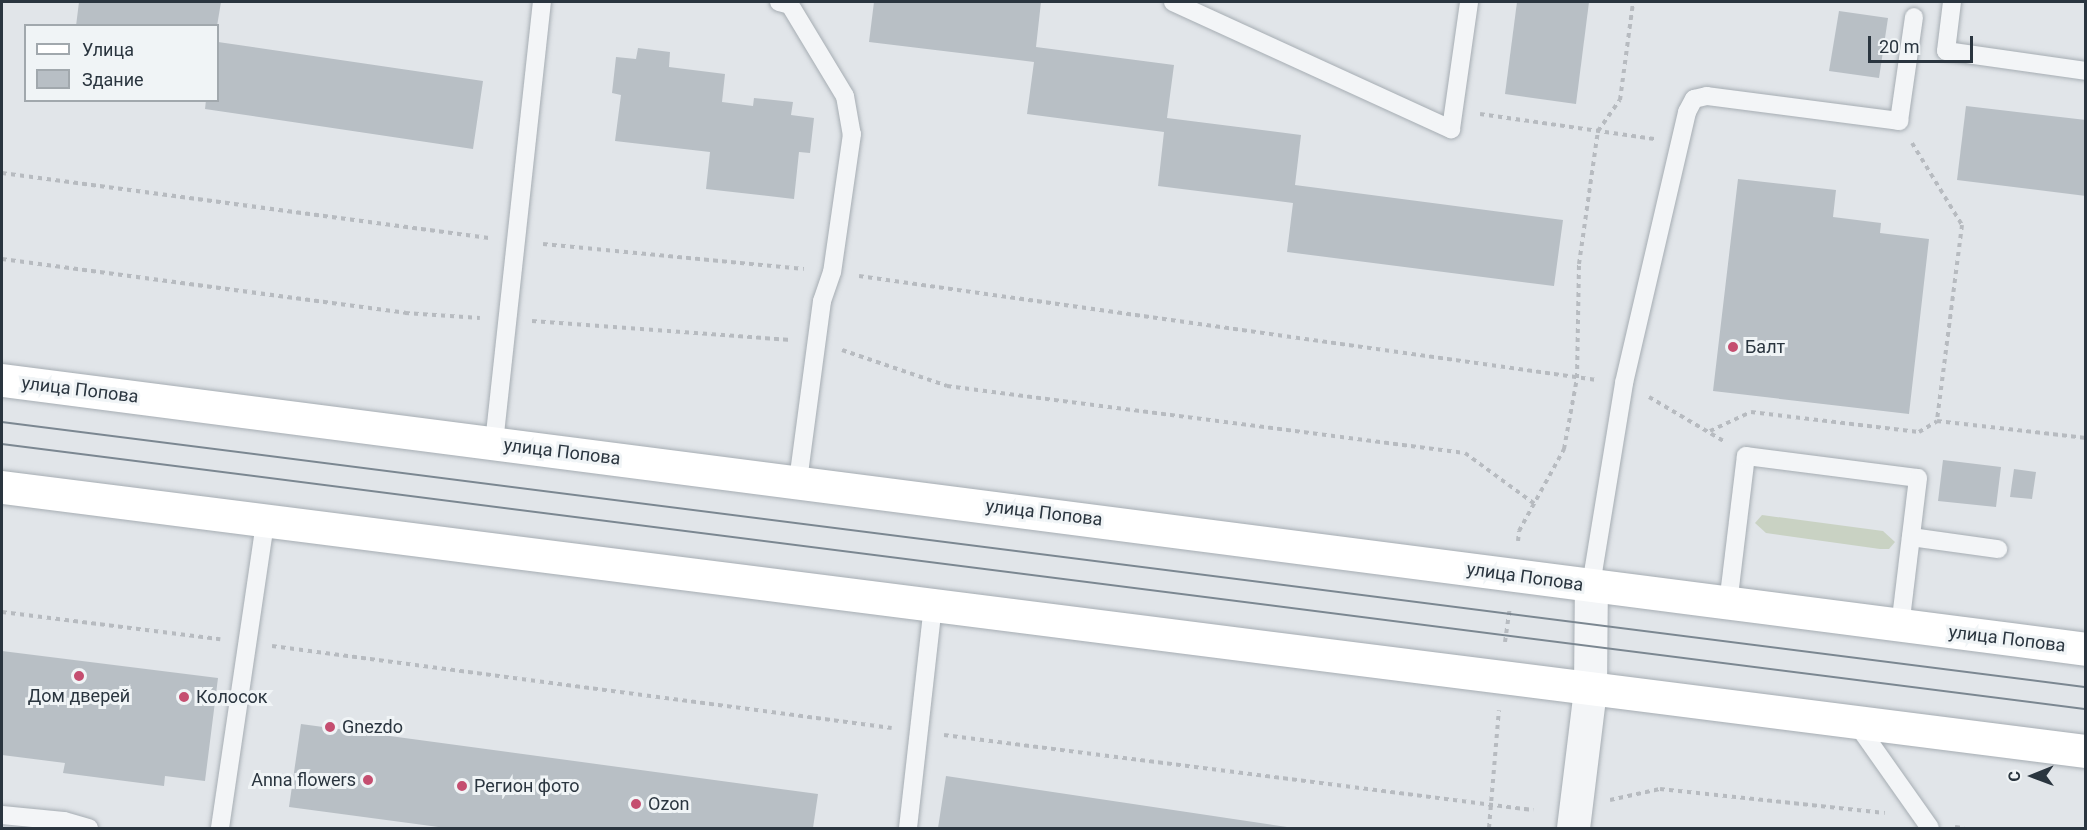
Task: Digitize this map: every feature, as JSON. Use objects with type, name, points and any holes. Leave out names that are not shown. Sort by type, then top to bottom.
[{"type":"main road","name":"улица Попова","points":[[2,380],[2085,649]]},
{"type":"main road","points":[[2,487],[2085,751]]},
{"type":"street","points":[[1573,828],[1590,690],[1591,585]]},
{"type":"lane","points":[[494,443],[519,241],[542,2]]},
{"type":"lane","points":[[779,2],[790,5],[845,96],[852,134],[832,272],[822,301],[798,481]]},
{"type":"lane","points":[[1173,2],[1451,129],[1469,2]]},
{"type":"lane","points":[[1952,2],[1946,51],[2085,71]]},
{"type":"lane","points":[[1591,585],[1624,383],[1679,142],[1694,99],[1707,96],[1899,121],[1914,17]]},
{"type":"lane","points":[[1728,604],[1746,456],[1918,478],[1900,626]]},
{"type":"lane","points":[[220,828],[265,522]]},
{"type":"lane","points":[[1911,537],[1998,549]]},
{"type":"lane","points":[[908,828],[933,606]]},
{"type":"lane","points":[[1856,723],[1927,825]]},
{"type":"lane","points":[[2,815],[89,828]]},
{"type":"path","points":[[2,259],[405,314],[816,342],[947,386],[1464,453],[1536,505],[1564,449],[1576,378],[1579,264],[1598,132],[1620,100],[1633,2]]},
{"type":"path","points":[[1454,110],[1679,142]]},
{"type":"path","points":[[1899,121],[1962,225],[1937,421]]},
{"type":"path","points":[[2,173],[519,241],[832,272],[1624,383],[1710,431],[1746,456]]},
{"type":"path","points":[[1710,431],[1751,412],[1919,432],[1937,421],[2085,438]]},
{"type":"path","points":[[2,612],[919,732],[1493,803],[1533,810]]},
{"type":"path","points":[[1604,801],[1660,789],[1874,811],[1927,825]]},
{"type":"path","points":[[1489,828],[1493,803]]},
{"type":"green space","points":[[1762,515],[1883,531],[1895,542],[1889,549],[1880,549],[1766,533],[1755,523]]},
{"type":"building","points":[[79,2],[221,2],[217,24],[76,24]]},
{"type":"building","points":[[874,2],[1041,2],[1036,47],[1174,65],[1167,118],[1301,135],[1295,185],[1563,220],[1554,286],[1287,252],[1293,203],[1158,186],[1164,132],[1027,114],[1034,62],[869,42]]},
{"type":"building","points":[[1517,2],[1589,2],[1576,104],[1505,94]]},
{"type":"building","points":[[1839,11],[1888,18],[1879,78],[1829,71]]},
{"type":"building","points":[[219,42],[483,81],[473,149],[205,109],[206,102],[219,102]]},
{"type":"building","points":[[638,48],[670,52],[669,67],[725,74],[722,102],[753,106],[754,98],[793,102],[791,115],[814,118],[810,153],[799,152],[794,199],[706,189],[710,152],[615,141],[621,95],[612,93],[616,57],[636,59]]},
{"type":"building","points":[[1966,106],[2086,120],[2086,196],[1957,180]]},
{"type":"building","points":[[1738,179],[1836,190],[1833,217],[1881,223],[1880,233],[1929,239],[1909,414],[1713,391]]},
{"type":"building","points":[[1943,460],[2001,467],[1996,507],[1938,501]]},
{"type":"building","points":[[2014,469],[2036,472],[2032,499],[2010,497]]},
{"type":"building","points":[[2,651],[218,678],[205,781],[165,776],[164,786],[63,773],[65,763],[2,755]]},
{"type":"building","points":[[301,724],[818,794],[813,828],[446,828],[289,807]]},
{"type":"building","points":[[946,776],[1287,827],[938,828]]},
{"type":"tram line","points":[[2,422],[2086,687]]},
{"type":"tram line","points":[[2,444],[2086,709]]},
{"type":"place","name":"Балт","points":[[1733,347]]},
{"type":"place","name":"Дом дверей","points":[[79,676]]},
{"type":"place","name":"Колосок","points":[[184,697]]},
{"type":"place","name":"Gnezdo","points":[[330,727]]},
{"type":"place","name":"Anna flowers","points":[[368,780]]},
{"type":"place","name":"Регион фото","points":[[462,786]]},
{"type":"place","name":"Ozon","points":[[636,804]]}]
